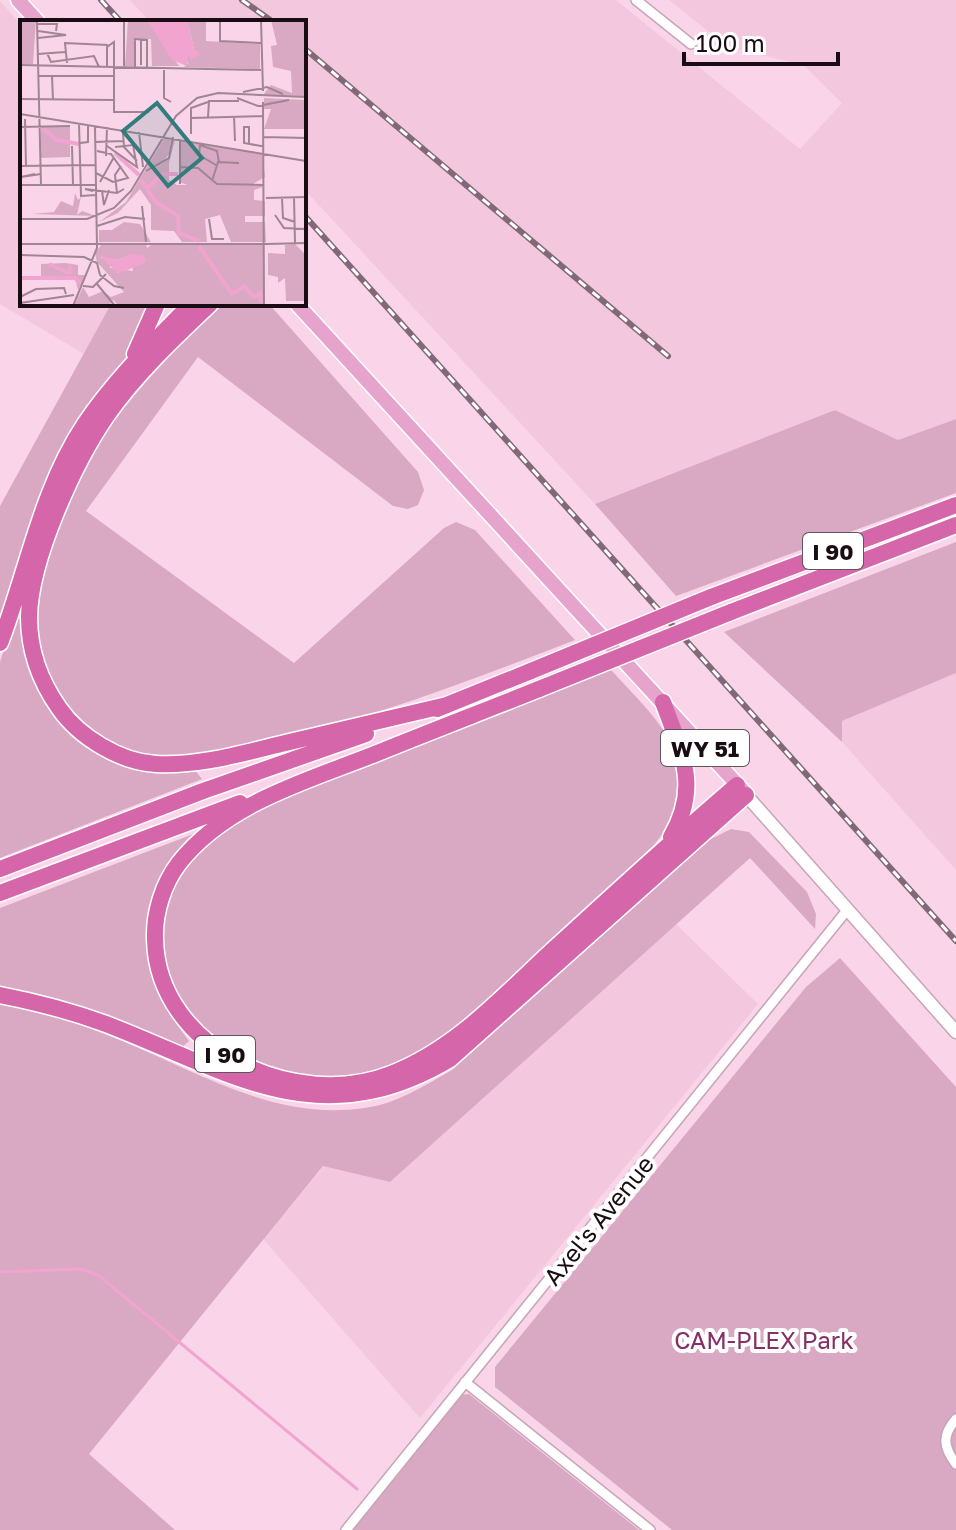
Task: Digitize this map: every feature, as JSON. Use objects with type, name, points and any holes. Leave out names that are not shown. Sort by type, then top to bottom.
[{"type":"highway","points":[[127,369],[156,306]]},
{"type":"highway","points":[[0,643],[63,464],[84,425],[127,369],[189,306]]},
{"type":"highway","points":[[208,306],[136,378],[107,415],[67,486],[37,576],[29,616],[33,654],[44,686],[65,717],[89,738],[117,754],[153,764],[207,762],[447,705]]},
{"type":"highway","name":"I 90","points":[[0,869],[203,791],[447,705],[711,597],[956,505]]},
{"type":"highway","name":"I 90","points":[[665,847],[470,1026],[443,1048],[388,1076],[356,1083],[322,1085],[287,1081],[231,1059],[204,1040],[181,1016],[161,985],[154,925],[161,896],[178,864],[232,816],[282,790],[956,525]]},
{"type":"highway","points":[[663,702],[686,765],[688,794],[681,821],[665,847]]},
{"type":"highway","name":"I 90","points":[[0,893],[451,724]]},
{"type":"highway","points":[[665,847],[742,790]]},
{"type":"highway","name":"I 90","points":[[0,995],[43,1003],[103,1023],[237,1078],[281,1092],[355,1095],[386,1088],[425,1074],[450,1059],[742,790]]},
{"type":"main road","points":[[18,0],[36,20]]},
{"type":"main road","points":[[299,306],[663,702]]},
{"type":"main road","name":"WY 51","points":[[663,702],[956,1032]]},
{"type":"street","points":[[636,0],[691,44]]},
{"type":"street","name":"Axel's Avenue","points":[[346,1530],[848,909]]},
{"type":"street","points":[[465,1382],[650,1530]]},
{"type":"street","points":[[956,1419],[945,1433],[945,1445],[956,1464]]},
{"type":"shaded area","points":[[130,0],[616,0],[800,149],[842,103],[803,65],[728,47],[669,0],[956,0],[956,419],[898,440],[835,410],[595,504],[306,191],[306,20],[148,20]]},
{"type":"shaded area","points":[[0,1],[20,24],[20,306],[110,306],[84,354],[0,304]]},
{"type":"shaded area","points":[[956,673],[956,870],[842,742],[842,721]]},
{"type":"shaded area","points":[[676,924],[758,1004],[420,1418],[263,1239],[324,1166],[390,1182]]},
{"type":"green space","points":[[110,306],[151,306],[131,351],[79,420],[43,488],[0,627],[0,506]]},
{"type":"green space","points":[[222,306],[271,306],[418,472],[424,490],[418,505],[408,509],[393,506],[198,357],[86,511],[294,663],[444,528],[456,522],[475,530],[575,640],[372,714],[193,760],[143,756],[113,745],[99,736],[63,702],[47,671],[39,637],[39,600],[57,524],[72,488],[120,409],[162,362]]},
{"type":"green space","points":[[835,410],[898,440],[956,419],[956,493],[676,596],[595,504]]},
{"type":"green space","points":[[956,542],[956,673],[842,721],[842,742],[724,632]]},
{"type":"green space","points":[[23,589],[24,632],[32,673],[47,705],[70,733],[99,753],[115,759],[134,764],[194,769],[202,779],[0,858],[0,662]]},
{"type":"green space","points":[[611,670],[664,730],[675,751],[681,772],[680,794],[672,819],[654,845],[453,1031],[424,1051],[377,1072],[343,1079],[317,1079],[284,1072],[226,1048],[207,1035],[188,1014],[174,990],[166,965],[163,940],[165,914],[173,889],[187,865],[219,831],[251,811],[286,795]]},
{"type":"green space","points":[[209,828],[160,902],[148,938],[148,954],[156,985],[189,1041],[180,1049],[0,989],[0,908]]},
{"type":"green space","points":[[731,829],[749,832],[807,892],[816,914],[815,929],[750,858],[390,1182],[323,1166],[89,1454],[175,1530],[0,1530],[0,1003],[92,1029],[263,1099],[296,1107],[329,1110],[376,1106],[410,1094],[452,1070],[709,840]]},
{"type":"green space","name":"CAM-PLEX Park","points":[[840,958],[956,1087],[956,1530],[672,1530],[495,1387],[495,1367],[806,987]]},
{"type":"green space","points":[[469,1394],[639,1530],[351,1530],[460,1395]]},
{"type":"waterway","points":[[0,1272],[81,1269],[98,1275],[357,1489]]},
{"type":"railway","points":[[101,0],[119,20]]},
{"type":"railway","points":[[242,0],[270,20]]},
{"type":"railway","points":[[306,50],[668,356]]},
{"type":"railway","points":[[306,217],[956,941]]}]
